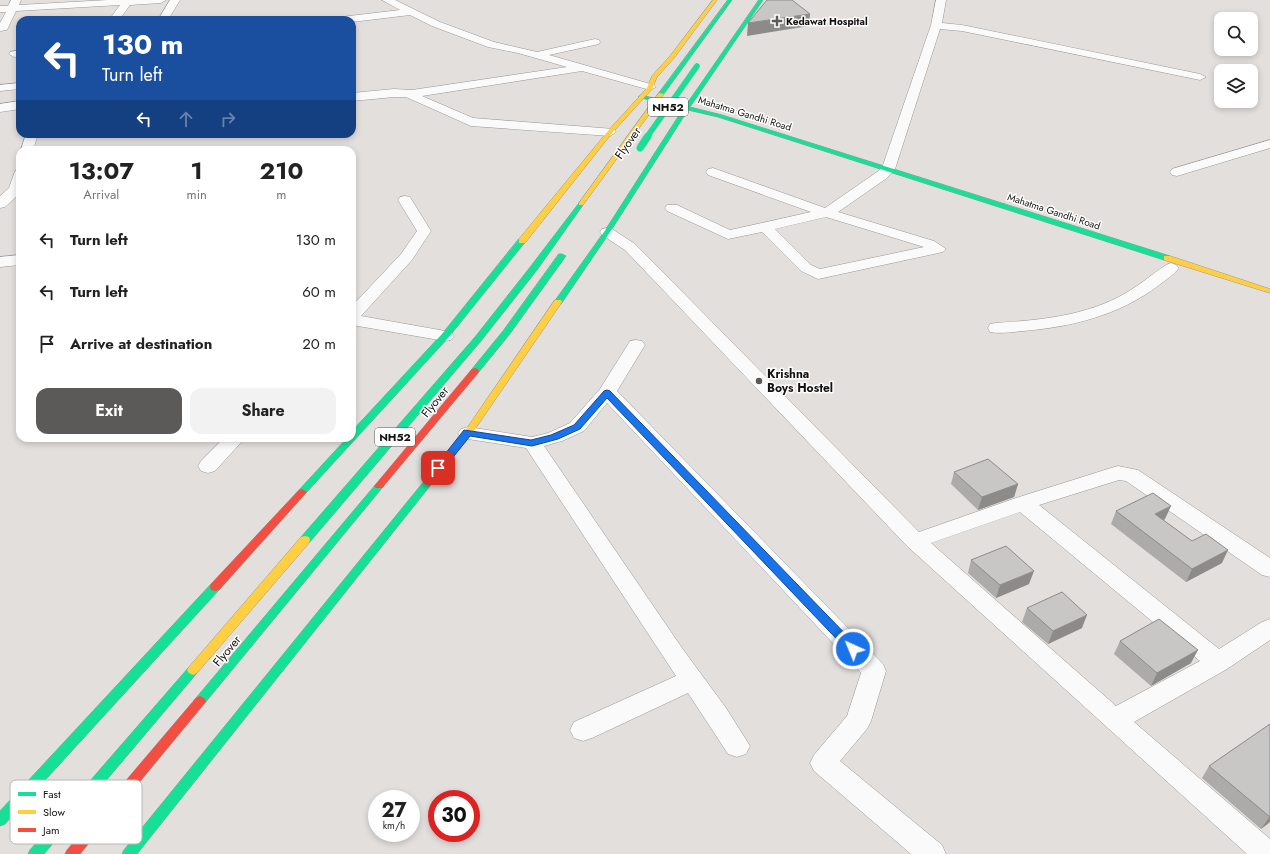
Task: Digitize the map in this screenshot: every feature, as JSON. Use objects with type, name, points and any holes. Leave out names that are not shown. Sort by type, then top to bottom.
[{"type":"main road","points":[[356,434],[445,336],[610,132],[650,87],[654,77],[672,57],[715,0]]},
{"type":"main road","name":"NH52","points":[[100,780],[478,339],[534,268],[730,0]]},
{"type":"main road","points":[[142,839],[468,432],[606,232],[686,108],[761,0]]},
{"type":"main road","name":"Flyover","points":[[635,154],[701,60]]},
{"type":"main road","name":"Mahatma Gandhi Road","points":[[641,97],[720,116],[1170,268],[1270,300]]},
{"type":"main road","name":"Mahatma Gandhi Road","points":[[885,172],[1270,291]]},
{"type":"main road","name":"Flyover","points":[[134,780],[439,416],[506,333],[566,250]]},
{"type":"main road","points":[[37,780],[348,442]]},
{"type":"main road","points":[[0,820],[10,809]]},
{"type":"main road","name":"NH52","points":[[36,854],[45,844]]},
{"type":"main road","name":"Flyover","points":[[72,854],[80,844]]},
{"type":"main road","points":[[130,854],[138,844]]},
{"type":"street","points":[[0,9],[14,4],[161,0]]},
{"type":"street","points":[[165,16],[175,0]]},
{"type":"street","points":[[387,0],[452,31],[492,45],[650,87]]},
{"type":"street","points":[[672,208],[728,235],[827,213],[885,172],[936,25],[941,0]]},
{"type":"street","points":[[53,15],[62,2]]},
{"type":"street","points":[[117,16],[128,2]]},
{"type":"street","points":[[0,28],[3,28],[14,4]]},
{"type":"street","points":[[356,18],[413,12]]},
{"type":"street","points":[[936,25],[962,28],[1200,77]]},
{"type":"street","points":[[535,56],[595,42]]},
{"type":"street","points":[[356,97],[394,93],[412,94],[480,86],[582,68]]},
{"type":"street","points":[[0,88],[16,86]]},
{"type":"street","points":[[412,94],[411,96],[415,99],[472,122],[610,132]]},
{"type":"street","points":[[0,108],[16,106]]},
{"type":"street","points":[[1178,172],[1270,144]]},
{"type":"street","points":[[713,172],[827,213],[929,244],[938,249],[818,274],[806,268],[766,226]]},
{"type":"street","points":[[0,204],[15,190],[16,187]]},
{"type":"street","points":[[356,312],[407,257],[424,231],[405,200]]},
{"type":"street","points":[[606,232],[630,247],[915,541],[1114,720],[1266,848]]},
{"type":"street","points":[[0,262],[16,260]]},
{"type":"street","points":[[996,328],[1052,324],[1097,313],[1126,300],[1170,268]]},
{"type":"street","points":[[356,321],[445,336]]},
{"type":"street","points":[[468,432],[532,443],[555,437],[577,427],[607,392],[636,345]]},
{"type":"street","points":[[607,392],[874,671],[858,721],[823,763],[932,854]]},
{"type":"street","points":[[208,466],[231,442]]},
{"type":"street","points":[[532,443],[674,656],[718,715],[737,746]]},
{"type":"street","points":[[915,541],[1023,503],[1118,473],[1131,475],[1270,569]]},
{"type":"street","points":[[1023,503],[1218,662]]},
{"type":"street","points":[[1114,720],[1218,662],[1270,628]]},
{"type":"street","points":[[583,730],[692,680]]},
{"type":"building","points":[[767,0],[792,0],[810,14],[748,23]]},
{"type":"building","points":[[988,459],[1018,484],[982,497],[954,472]]},
{"type":"building","points":[[1153,493],[1171,506],[1155,514],[1192,541],[1206,534],[1228,550],[1192,569],[1116,511]]},
{"type":"building","points":[[1006,546],[1034,571],[1000,585],[971,560]]},
{"type":"building","points":[[1062,592],[1087,615],[1053,631],[1027,608]]},
{"type":"building","points":[[1159,619],[1198,650],[1157,673],[1120,641]]},
{"type":"building","points":[[1270,724],[1270,817],[1209,766]]},
{"type":"traffic: fast","points":[[661,94],[730,0]]},
{"type":"traffic: fast","points":[[558,302],[607,232],[686,108],[761,0]]},
{"type":"traffic: fast","points":[[640,148],[697,66]]},
{"type":"traffic: fast","points":[[641,97],[720,116],[1167,258]]},
{"type":"traffic: fast","points":[[305,540],[478,339],[534,268],[581,204]]},
{"type":"traffic: fast","points":[[356,433],[445,336],[522,241]]},
{"type":"traffic: fast","points":[[475,371],[506,333],[562,256]]},
{"type":"traffic: fast","points":[[302,492],[348,442]]},
{"type":"traffic: fast","points":[[142,838],[450,455]]},
{"type":"traffic: fast","points":[[200,701],[379,486]]},
{"type":"traffic: fast","points":[[37,780],[215,587]]},
{"type":"traffic: fast","points":[[99,780],[193,670]]},
{"type":"traffic: fast","points":[[0,820],[10,809]]},
{"type":"traffic: fast","points":[[35,854],[44,844]]},
{"type":"traffic: fast","points":[[129,854],[137,844]]},
{"type":"traffic: slow","points":[[522,241],[610,132],[650,88],[654,77],[672,57],[715,0]]},
{"type":"traffic: slow","points":[[581,204],[661,94]]},
{"type":"traffic: slow","points":[[1167,258],[1270,291]]},
{"type":"traffic: slow","points":[[450,455],[468,433],[558,302]]},
{"type":"traffic: slow","points":[[193,670],[305,540]]},
{"type":"traffic: jam","points":[[379,486],[475,371]]},
{"type":"traffic: jam","points":[[215,587],[302,492]]},
{"type":"traffic: jam","points":[[134,780],[200,701]]},
{"type":"traffic: jam","points":[[72,854],[80,844]]},
{"type":"place","name":"Kedawat Hospital","points":[[777,21]]},
{"type":"place","name":"Krishna Boys Hostel","points":[[759,381]]},
{"type":"route","points":[[438,468],[468,432],[532,443],[555,437],[577,427],[607,392],[853,649]]}]
